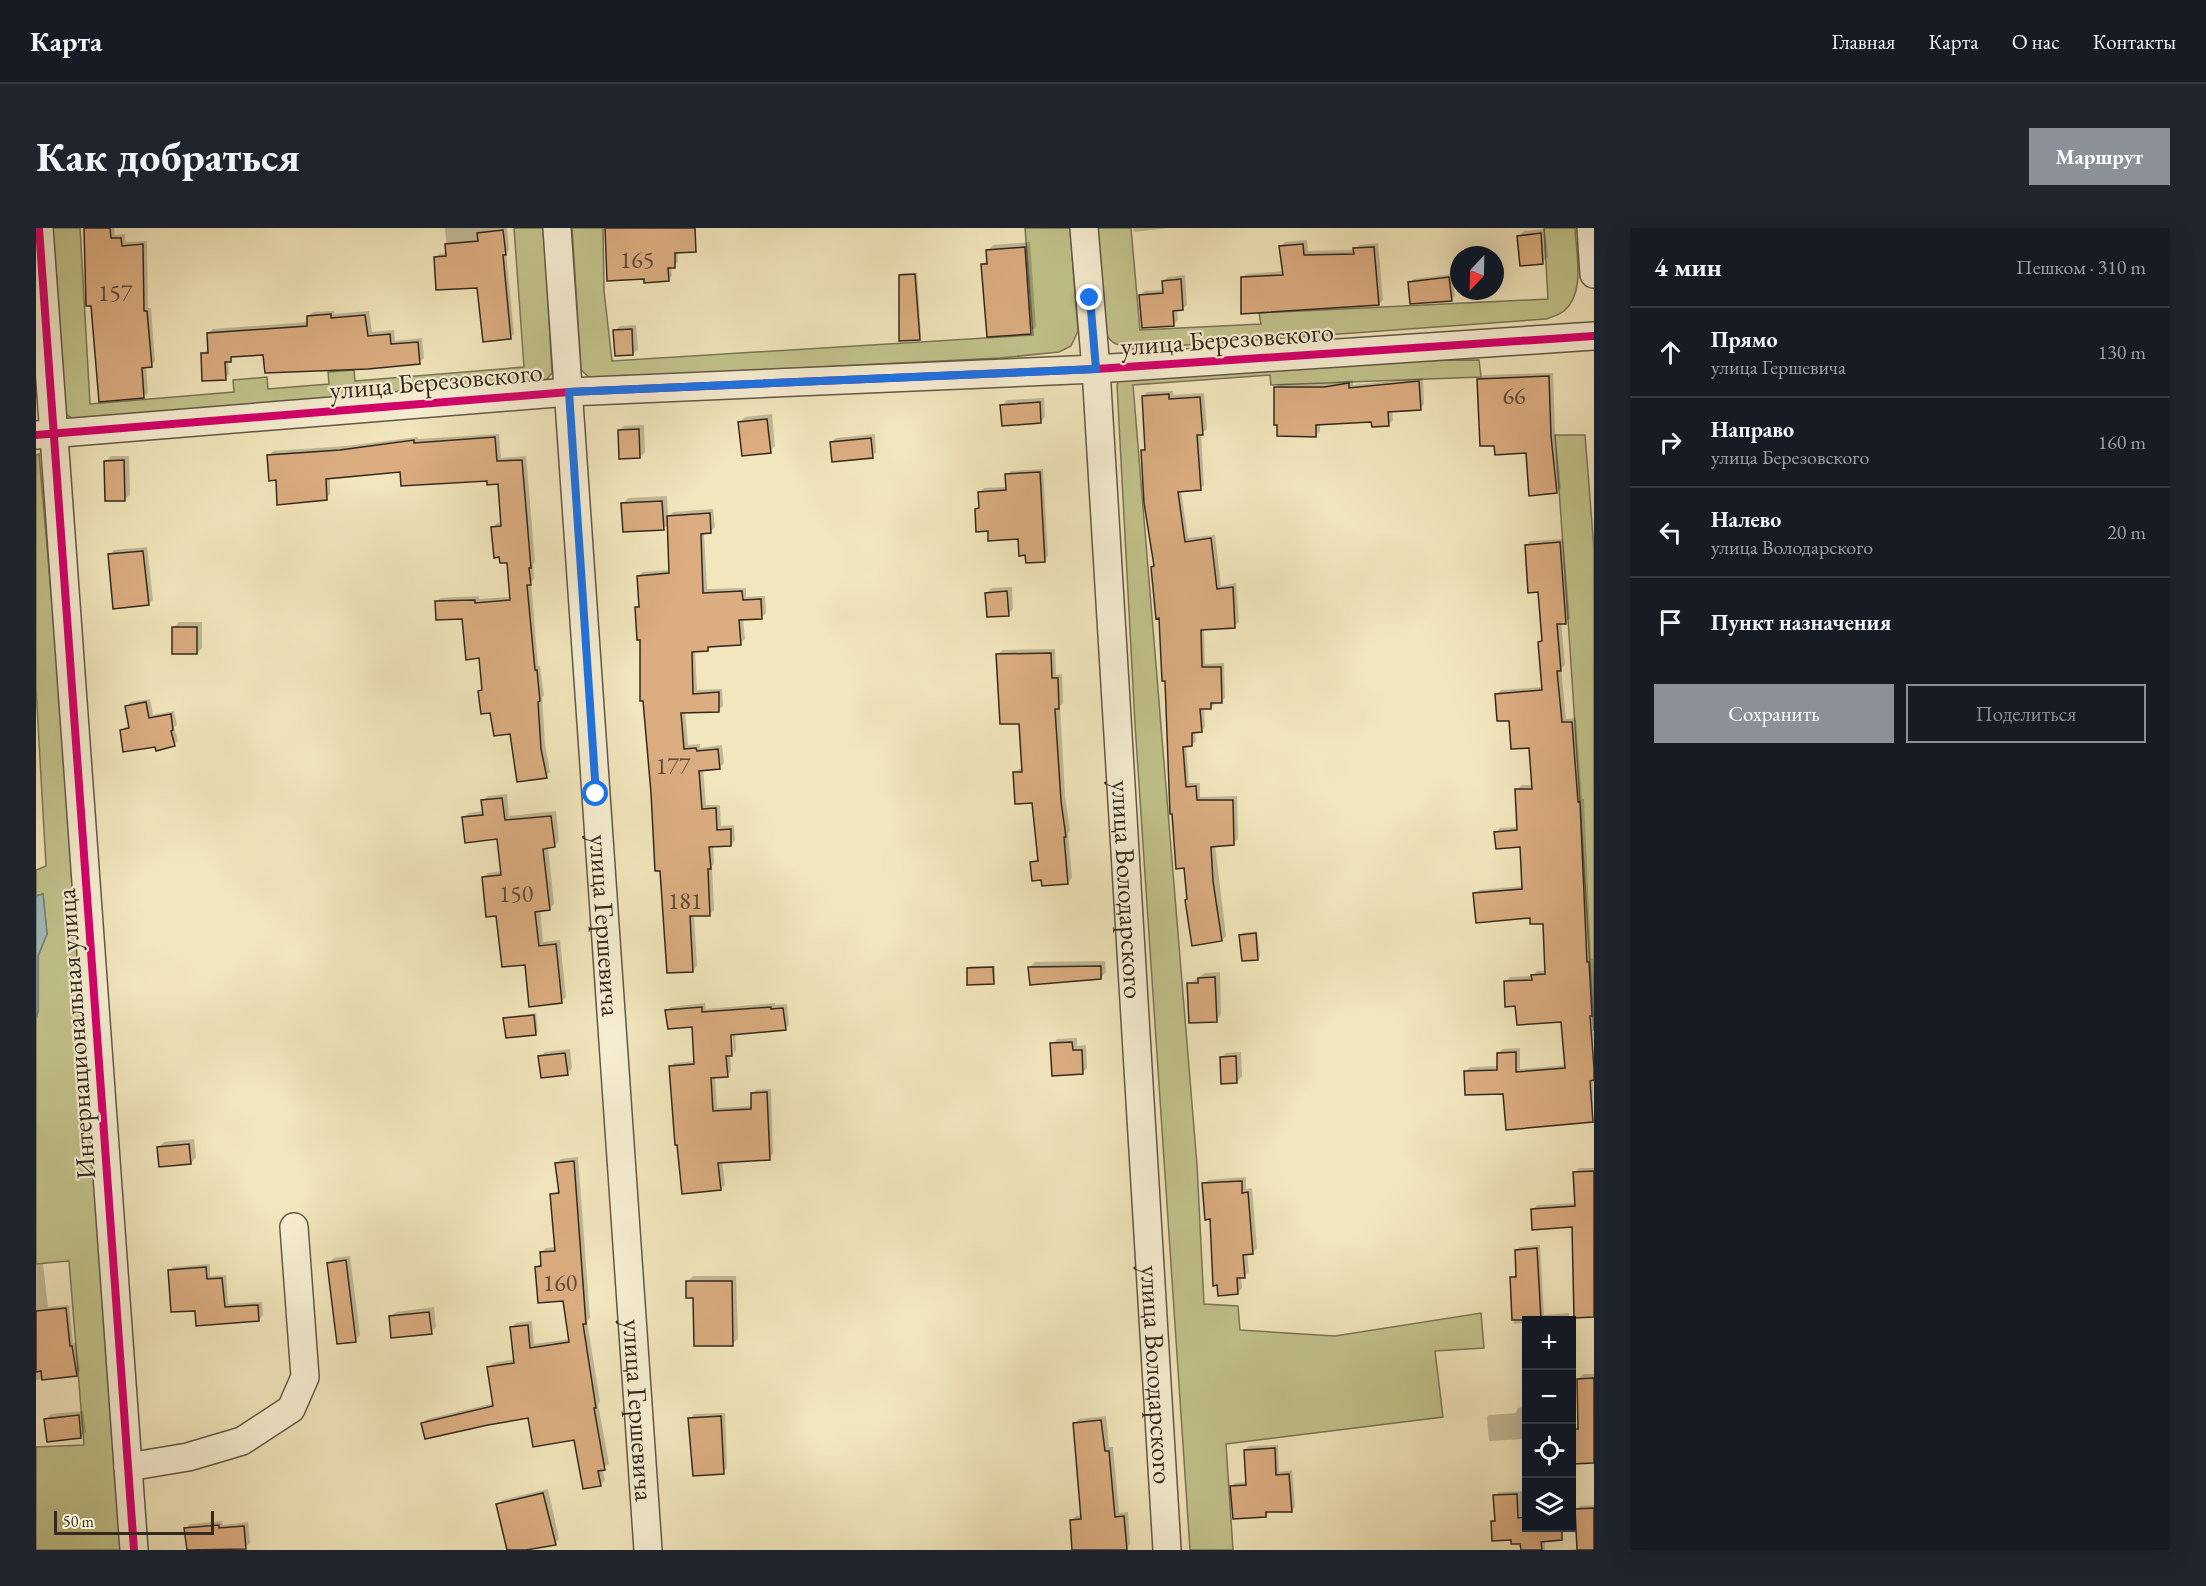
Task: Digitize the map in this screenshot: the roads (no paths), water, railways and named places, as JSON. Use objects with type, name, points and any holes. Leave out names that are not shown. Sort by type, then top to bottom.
[{"type":"street","name":"Интернациональная улица","points":[[39,228],[45,435],[134,1550]]},
{"type":"street","name":"улица Гершевича","points":[[557,228],[648,1550]]},
{"type":"street","name":"улица Володарского","points":[[1084,228],[1096,369],[1167,1550]]},
{"type":"street","points":[[1590,228],[1594,274]]},
{"type":"street","name":"улица Березовского","points":[[45,435],[569,392],[1096,369],[1594,336]]},
{"type":"street","points":[[129,1467],[188,1457],[242,1441],[291,1409],[305,1377],[294,1227]]},
{"type":"water","points":[[43,894],[47,934],[38,956],[36,1019],[36,896]]}]
